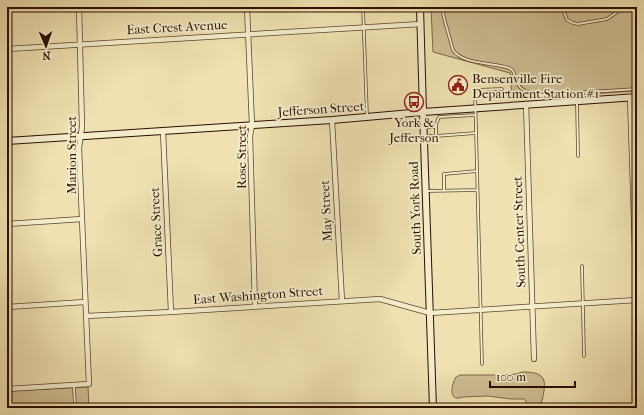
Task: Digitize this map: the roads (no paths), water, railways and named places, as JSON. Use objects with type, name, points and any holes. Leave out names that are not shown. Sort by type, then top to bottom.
[{"type":"street","name":"Marion Street","points":[[78,7],[82,127],[79,148],[86,316]]},
{"type":"street","name":"Rose Street","points":[[247,7],[252,125],[250,136],[255,306]]},
{"type":"street","name":"South York Road","points":[[420,7],[433,408]]},
{"type":"street","name":"East Crest Avenue","points":[[7,48],[421,24]]},
{"type":"street","name":"Jefferson Street","points":[[7,141],[332,120],[423,112],[439,114],[526,104],[634,97]]},
{"type":"street","points":[[634,97],[637,311]]},
{"type":"street","name":"South Center Street","points":[[526,104],[534,359]]},
{"type":"street","name":"May Street","points":[[332,120],[342,301]]},
{"type":"street","name":"Grace Street","points":[[163,131],[171,312]]},
{"type":"street","points":[[7,224],[82,219]]},
{"type":"street","name":"East Washington Street","points":[[86,316],[380,299],[430,313],[637,300]]},
{"type":"street","points":[[7,307],[85,302]]},
{"type":"street","points":[[7,389],[89,384],[86,316]]},
{"type":"lane","points":[[363,7],[367,117]]},
{"type":"lane","points":[[442,7],[455,53],[468,60],[500,66],[512,70],[519,86],[529,93],[542,95],[637,89]]},
{"type":"lane","points":[[562,7],[567,20],[578,24],[608,18],[624,7]]},
{"type":"lane","points":[[482,364],[475,90],[502,89]]},
{"type":"lane","points":[[577,101],[578,156]]},
{"type":"lane","points":[[436,136],[436,124],[439,114]]},
{"type":"lane","points":[[423,128],[436,127]]},
{"type":"lane","points":[[424,136],[476,133]]},
{"type":"lane","points":[[444,191],[444,174],[477,171]]},
{"type":"lane","points":[[426,191],[477,190]]},
{"type":"lane","points":[[582,266],[584,356]]},
{"type":"lane","points":[[53,408],[53,406],[75,406],[74,385]]},
{"type":"place","name":"Bensenville Fire Department Station #1","points":[[458,85]]},
{"type":"place","name":"York & Jefferson","points":[[414,102]]}]
